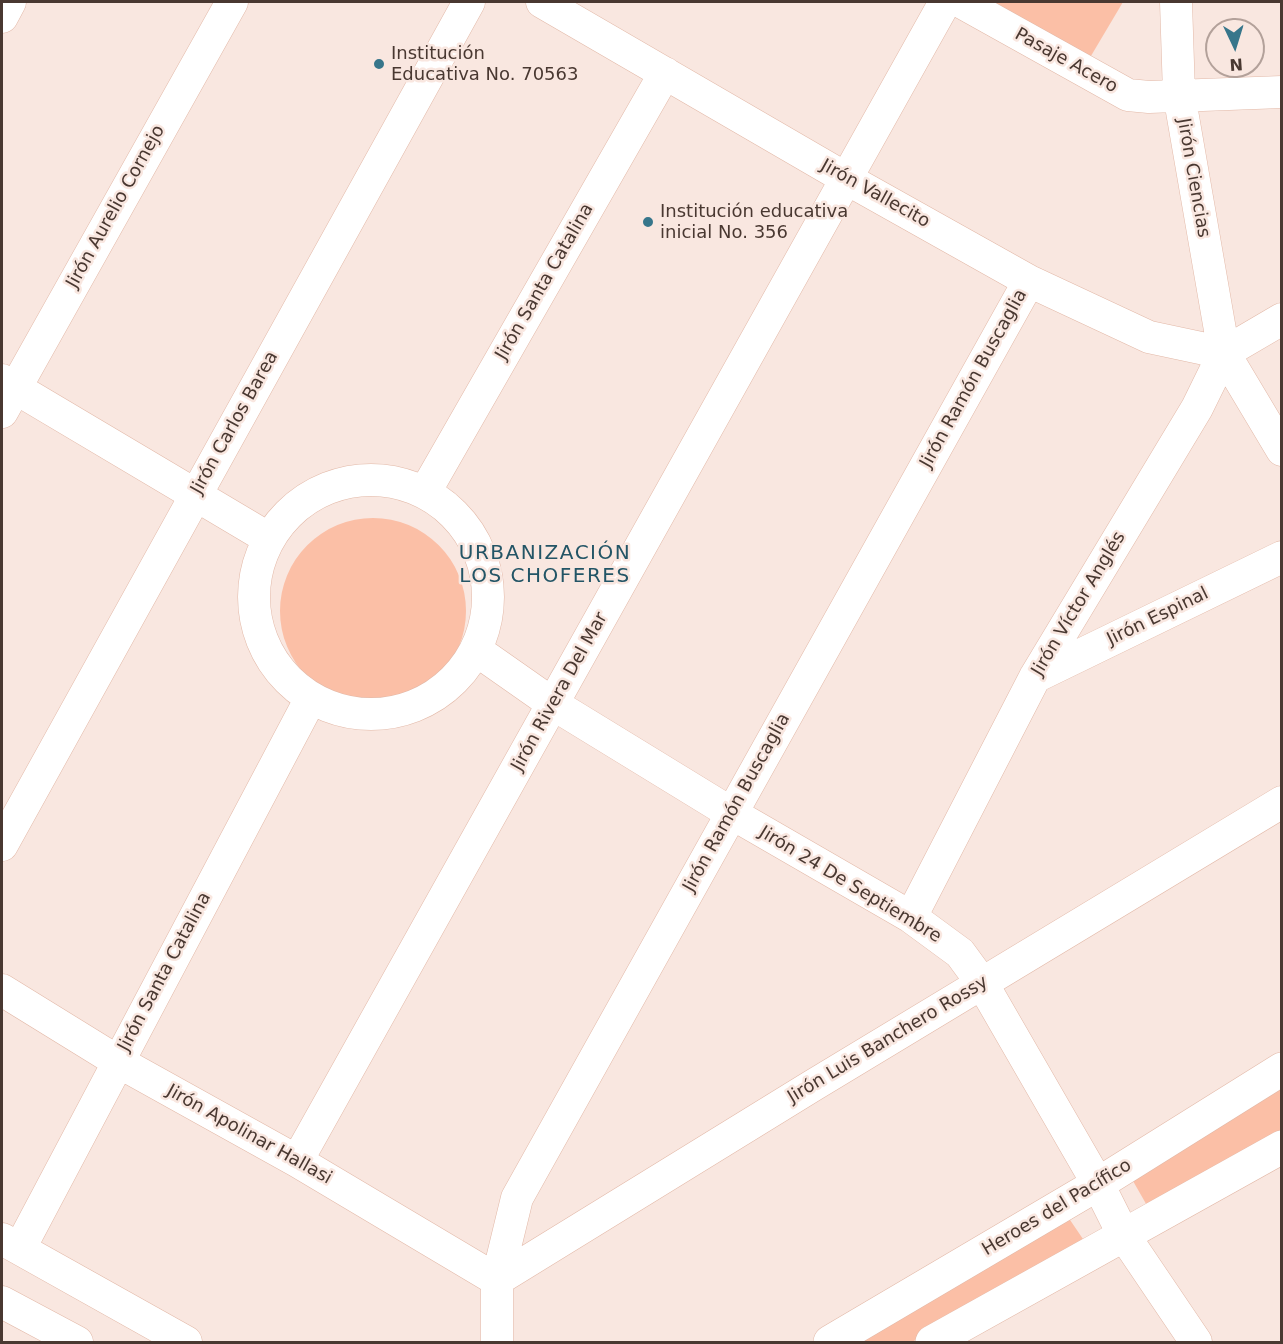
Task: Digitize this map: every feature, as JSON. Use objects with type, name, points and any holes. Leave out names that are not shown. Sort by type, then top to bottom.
[{"type":"street","points":[[2,16],[10,2]]},
{"type":"street","name":"Jirón Aurelio Cornejo","points":[[6,394],[232,2]]},
{"type":"street","name":"Jirón Carlos Barea","points":[[2,845],[469,2]]},
{"type":"street","name":"Jirón Vallecito","points":[[542,2],[847,179],[1029,280],[1149,337],[1224,353]]},
{"type":"street","name":"Jirón Rivera Del Mar","points":[[297,1161],[945,2]]},
{"type":"street","name":"Pasaje Acero","points":[[961,2],[1128,95],[1149,97],[1179,94],[1281,92]]},
{"type":"street","name":"Jirón Ciencias","points":[[1176,2],[1179,94],[1224,353]]},
{"type":"street","name":"Jirón Santa Catalina","points":[[425,492],[664,73]]},
{"type":"street","name":"Jirón Ramón Buscaglia","points":[[497,1342],[497,1280],[517,1198],[1029,280]]},
{"type":"street","points":[[1281,319],[1224,353],[1281,450]]},
{"type":"street","name":"Jirón Víctor Anglés","points":[[911,917],[1035,677],[1197,408],[1224,353]]},
{"type":"street","points":[[6,394],[195,495],[268,538]]},
{"type":"street","points":[[382,479],[425,492],[461,520],[484,560],[489,606],[476,650],[453,681],[422,703],[386,713],[347,712],[311,698],[277,668],[256,627],[253,581],[268,538],[298,504],[337,484],[382,479]]},
{"type":"street","name":"Jirón Espinal","points":[[1035,677],[1281,557]]},
{"type":"street","name":"Jirón 24 De Septiembre","points":[[476,650],[553,704],[731,813],[911,917],[960,953],[982,983],[1098,1184],[1123,1234],[1196,1342]]},
{"type":"street","name":"Jirón Santa Catalina","points":[[11,1243],[117,1061],[311,698]]},
{"type":"street","name":"Jirón Luis Banchero Rossy","points":[[497,1280],[1281,802]]},
{"type":"street","name":"Jirón Apolinar Hallasi","points":[[2,990],[117,1061],[297,1161],[497,1280]]},
{"type":"street","name":"Heroes del Pacífico","points":[[830,1342],[1098,1184],[1281,1069]]},
{"type":"street","points":[[932,1342],[1281,1147]]},
{"type":"street","points":[[11,1243],[186,1342]]},
{"type":"street","points":[[2,1302],[77,1342]]},
{"type":"shaded area","points":[[982,2],[1123,2],[1085,66]]},
{"type":"shaded area","points":[[373,518],[409,525],[439,545],[459,575],[466,611],[459,647],[439,677],[409,697],[373,704],[337,697],[307,677],[287,647],[280,611],[287,575],[307,545],[337,525]]},
{"type":"shaded area","points":[[1281,1086],[1281,1132],[1149,1209],[1129,1174]]},
{"type":"shaded area","points":[[1066,1214],[1085,1242],[912,1342],[847,1342]]},
{"type":"place","name":"Institución Educativa No. 70563","points":[[379,64]]},
{"type":"place","name":"Institución educativa inicial No. 356","points":[[648,222]]},
{"type":"district","name":"URBANIZACIÓN LOS CHOFERES","points":[[545,566]]}]
